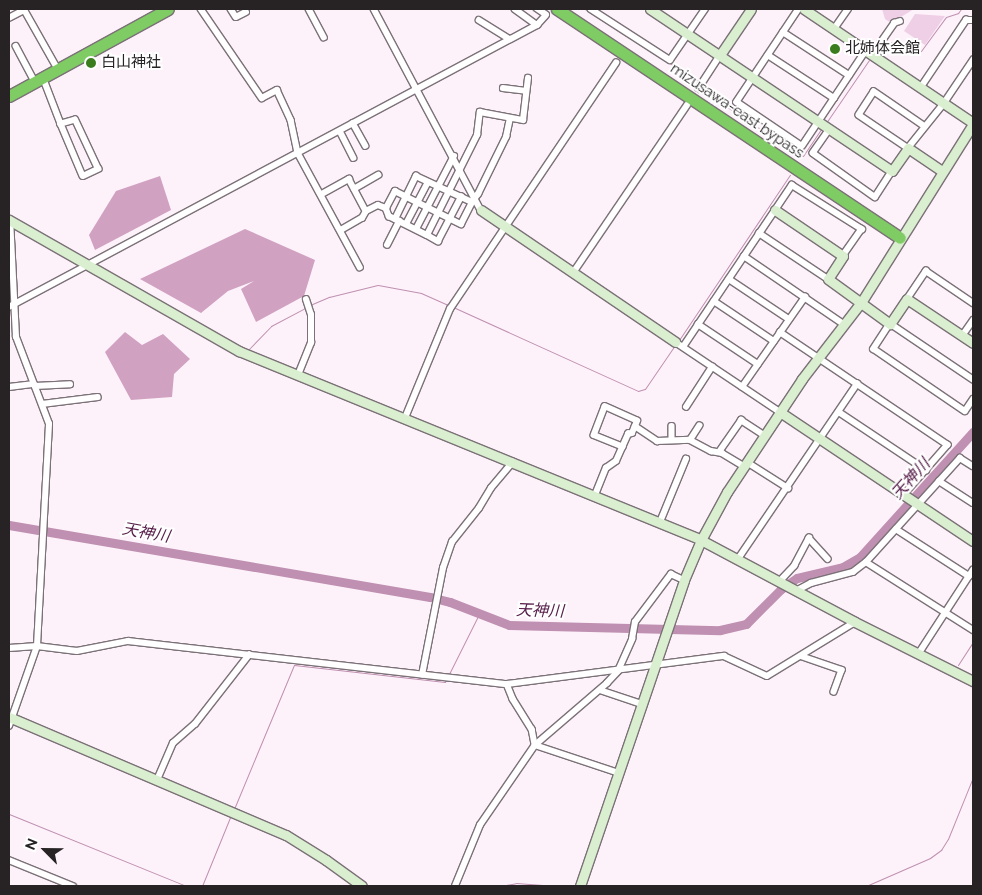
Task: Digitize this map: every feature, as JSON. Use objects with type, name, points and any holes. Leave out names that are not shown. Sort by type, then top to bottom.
[{"type":"highway","points":[[9,96],[168,9]]},
{"type":"highway","name":"mizusawa-east bypass","points":[[557,9],[900,238]]},
{"type":"street","points":[[9,18],[24,9],[58,69]]},
{"type":"street","points":[[201,9],[262,98],[277,90],[291,120],[298,153],[360,267]]},
{"type":"street","points":[[231,9],[236,17],[246,12]]},
{"type":"street","points":[[309,9],[324,37]]},
{"type":"street","points":[[374,9],[454,156],[473,200],[481,210],[973,541]]},
{"type":"street","points":[[515,9],[538,25]]},
{"type":"street","points":[[11,306],[538,25],[546,15],[536,9]]},
{"type":"street","points":[[594,9],[670,60],[703,9]]},
{"type":"street","points":[[650,9],[892,171]]},
{"type":"street","points":[[700,86],[751,9]]},
{"type":"street","points":[[799,9],[737,102],[802,146],[849,75],[894,23],[900,21]]},
{"type":"street","points":[[580,886],[684,580],[701,540],[727,492],[764,435],[818,358],[862,301],[973,123],[804,9]]},
{"type":"street","points":[[834,29],[848,9]]},
{"type":"street","points":[[480,20],[510,39]]},
{"type":"street","points":[[921,87],[966,20],[973,20]]},
{"type":"street","points":[[783,32],[849,75]]},
{"type":"street","points":[[16,46],[39,79],[83,176],[98,170],[75,120],[61,124]]},
{"type":"street","points":[[768,54],[834,98]]},
{"type":"street","points":[[830,129],[813,154],[875,197],[908,148],[944,103],[973,60]]},
{"type":"street","points":[[405,418],[451,307],[616,62]]},
{"type":"street","points":[[427,235],[478,135],[480,112],[523,120],[528,78]]},
{"type":"street","points":[[503,88],[526,91]]},
{"type":"street","points":[[925,127],[874,92],[859,115],[942,171]]},
{"type":"street","points":[[574,274],[687,105]]},
{"type":"street","points":[[386,208],[395,192],[461,224],[506,137],[510,118]]},
{"type":"street","points":[[353,123],[366,146]]},
{"type":"street","points":[[340,131],[354,158]]},
{"type":"street","points":[[416,229],[454,156]]},
{"type":"street","points":[[354,189],[378,176]]},
{"type":"street","points":[[387,245],[416,176],[448,192],[473,200]]},
{"type":"street","points":[[322,194],[349,179],[366,211]]},
{"type":"street","points":[[406,224],[428,182]]},
{"type":"street","points":[[679,344],[698,324],[792,185],[862,229],[828,279]]},
{"type":"street","points":[[341,230],[362,218],[366,211],[378,205],[386,208],[389,216],[438,241],[461,197]]},
{"type":"street","points":[[775,210],[843,256]]},
{"type":"street","points":[[9,219],[216,339],[298,376],[595,495],[701,540],[855,622],[973,681]]},
{"type":"street","points":[[9,219],[11,306],[16,337],[49,424],[37,646],[10,720],[286,835],[326,860],[362,886]]},
{"type":"street","points":[[759,234],[862,301],[890,324],[973,380]]},
{"type":"street","points":[[744,256],[845,325]]},
{"type":"street","points":[[973,303],[926,271],[874,349],[965,411],[973,399]]},
{"type":"street","points":[[729,279],[789,319]]},
{"type":"street","points":[[742,386],[805,297]]},
{"type":"street","points":[[907,299],[973,343]]},
{"type":"street","points":[[298,376],[311,343],[311,315],[306,300]]},
{"type":"street","points":[[714,301],[774,341]]},
{"type":"street","points":[[962,336],[973,320]]},
{"type":"street","points":[[698,324],[758,364]]},
{"type":"street","points":[[780,332],[948,445],[904,495]]},
{"type":"street","points":[[686,407],[712,367]]},
{"type":"street","points":[[9,387],[70,384]]},
{"type":"street","points":[[738,559],[857,384]]},
{"type":"street","points":[[42,404],[98,397]]},
{"type":"street","points":[[595,495],[606,468],[616,461],[637,421],[605,408],[594,435],[622,447]]},
{"type":"street","points":[[839,412],[926,470]]},
{"type":"street","points":[[719,452],[741,420],[764,435]]},
{"type":"street","points":[[635,426],[657,441],[690,440],[746,464],[788,488]]},
{"type":"street","points":[[672,426],[672,440]]},
{"type":"street","points":[[690,440],[698,426]]},
{"type":"street","points":[[796,591],[804,585],[853,572],[866,562],[960,458],[973,466]]},
{"type":"street","points":[[660,522],[686,459]]},
{"type":"street","points":[[422,675],[443,568],[452,542],[479,508],[491,488],[513,462]]},
{"type":"street","points":[[939,481],[973,503]]},
{"type":"street","points":[[896,529],[969,576]]},
{"type":"street","points":[[780,582],[794,566],[809,538],[828,559]]},
{"type":"street","points":[[866,562],[944,614],[973,630]]},
{"type":"street","points":[[919,653],[973,570]]},
{"type":"street","points":[[455,886],[480,825],[535,745],[600,690],[618,671],[632,639],[635,622],[671,574],[684,580]]},
{"type":"street","points":[[9,648],[37,646],[77,651],[128,641],[507,684],[724,656],[767,676],[855,622]]},
{"type":"street","points":[[157,780],[173,743],[195,724],[249,654]]},
{"type":"street","points":[[801,656],[842,670],[834,692]]},
{"type":"street","points":[[507,684],[513,700],[532,729],[535,745]]},
{"type":"street","points":[[600,690],[642,704]]},
{"type":"street","points":[[535,745],[618,773]]},
{"type":"street","points":[[9,860],[73,886]]},
{"type":"shaded area","points":[[882,9],[914,9],[891,23],[885,19]]},
{"type":"shaded area","points":[[915,14],[945,16],[925,45],[904,31]]},
{"type":"shaded area","points":[[160,176],[171,210],[95,250],[89,235],[116,191]]},
{"type":"shaded area","points":[[245,229],[315,260],[304,296],[256,322],[241,289],[254,281],[228,291],[201,313],[140,279]]},
{"type":"shaded area","points":[[125,332],[142,345],[163,334],[190,359],[174,374],[172,397],[131,400],[105,352]]},
{"type":"waterway","points":[[585,9],[660,57]]},
{"type":"waterway","points":[[883,44],[892,42],[911,52],[921,51],[946,17],[958,13],[961,9]]},
{"type":"waterway","points":[[826,123],[869,60]]},
{"type":"waterway","points":[[668,62],[698,81],[698,84]]},
{"type":"waterway","points":[[699,88],[799,155],[803,156],[822,128]]},
{"type":"waterway","points":[[679,340],[790,175]]},
{"type":"waterway","points":[[310,305],[329,297],[378,285],[421,293],[450,306]]},
{"type":"waterway","points":[[249,349],[271,326],[307,307]]},
{"type":"waterway","points":[[453,307],[638,391],[645,389],[675,345]]},
{"type":"waterway","name":"天神川","points":[[9,525],[430,597],[450,602],[509,625],[720,630],[746,624],[781,589],[797,578],[843,567],[860,557],[973,432]]},
{"type":"waterway","points":[[449,674],[479,614]]},
{"type":"waterway","points":[[958,665],[973,642]]},
{"type":"waterway","points":[[234,809],[294,665],[445,682],[446,680]]},
{"type":"waterway","points":[[866,886],[930,858],[941,850],[948,839],[973,777]]},
{"type":"waterway","points":[[9,814],[186,886]]},
{"type":"waterway","points":[[202,886],[231,815]]},
{"type":"waterway","points":[[501,886],[516,883],[556,886]]},
{"type":"tunnel","points":[[691,99],[700,86]]},
{"type":"place","name":"北姉体会館","points":[[835,49]]},
{"type":"place","name":"白山神社","points":[[91,63]]}]
